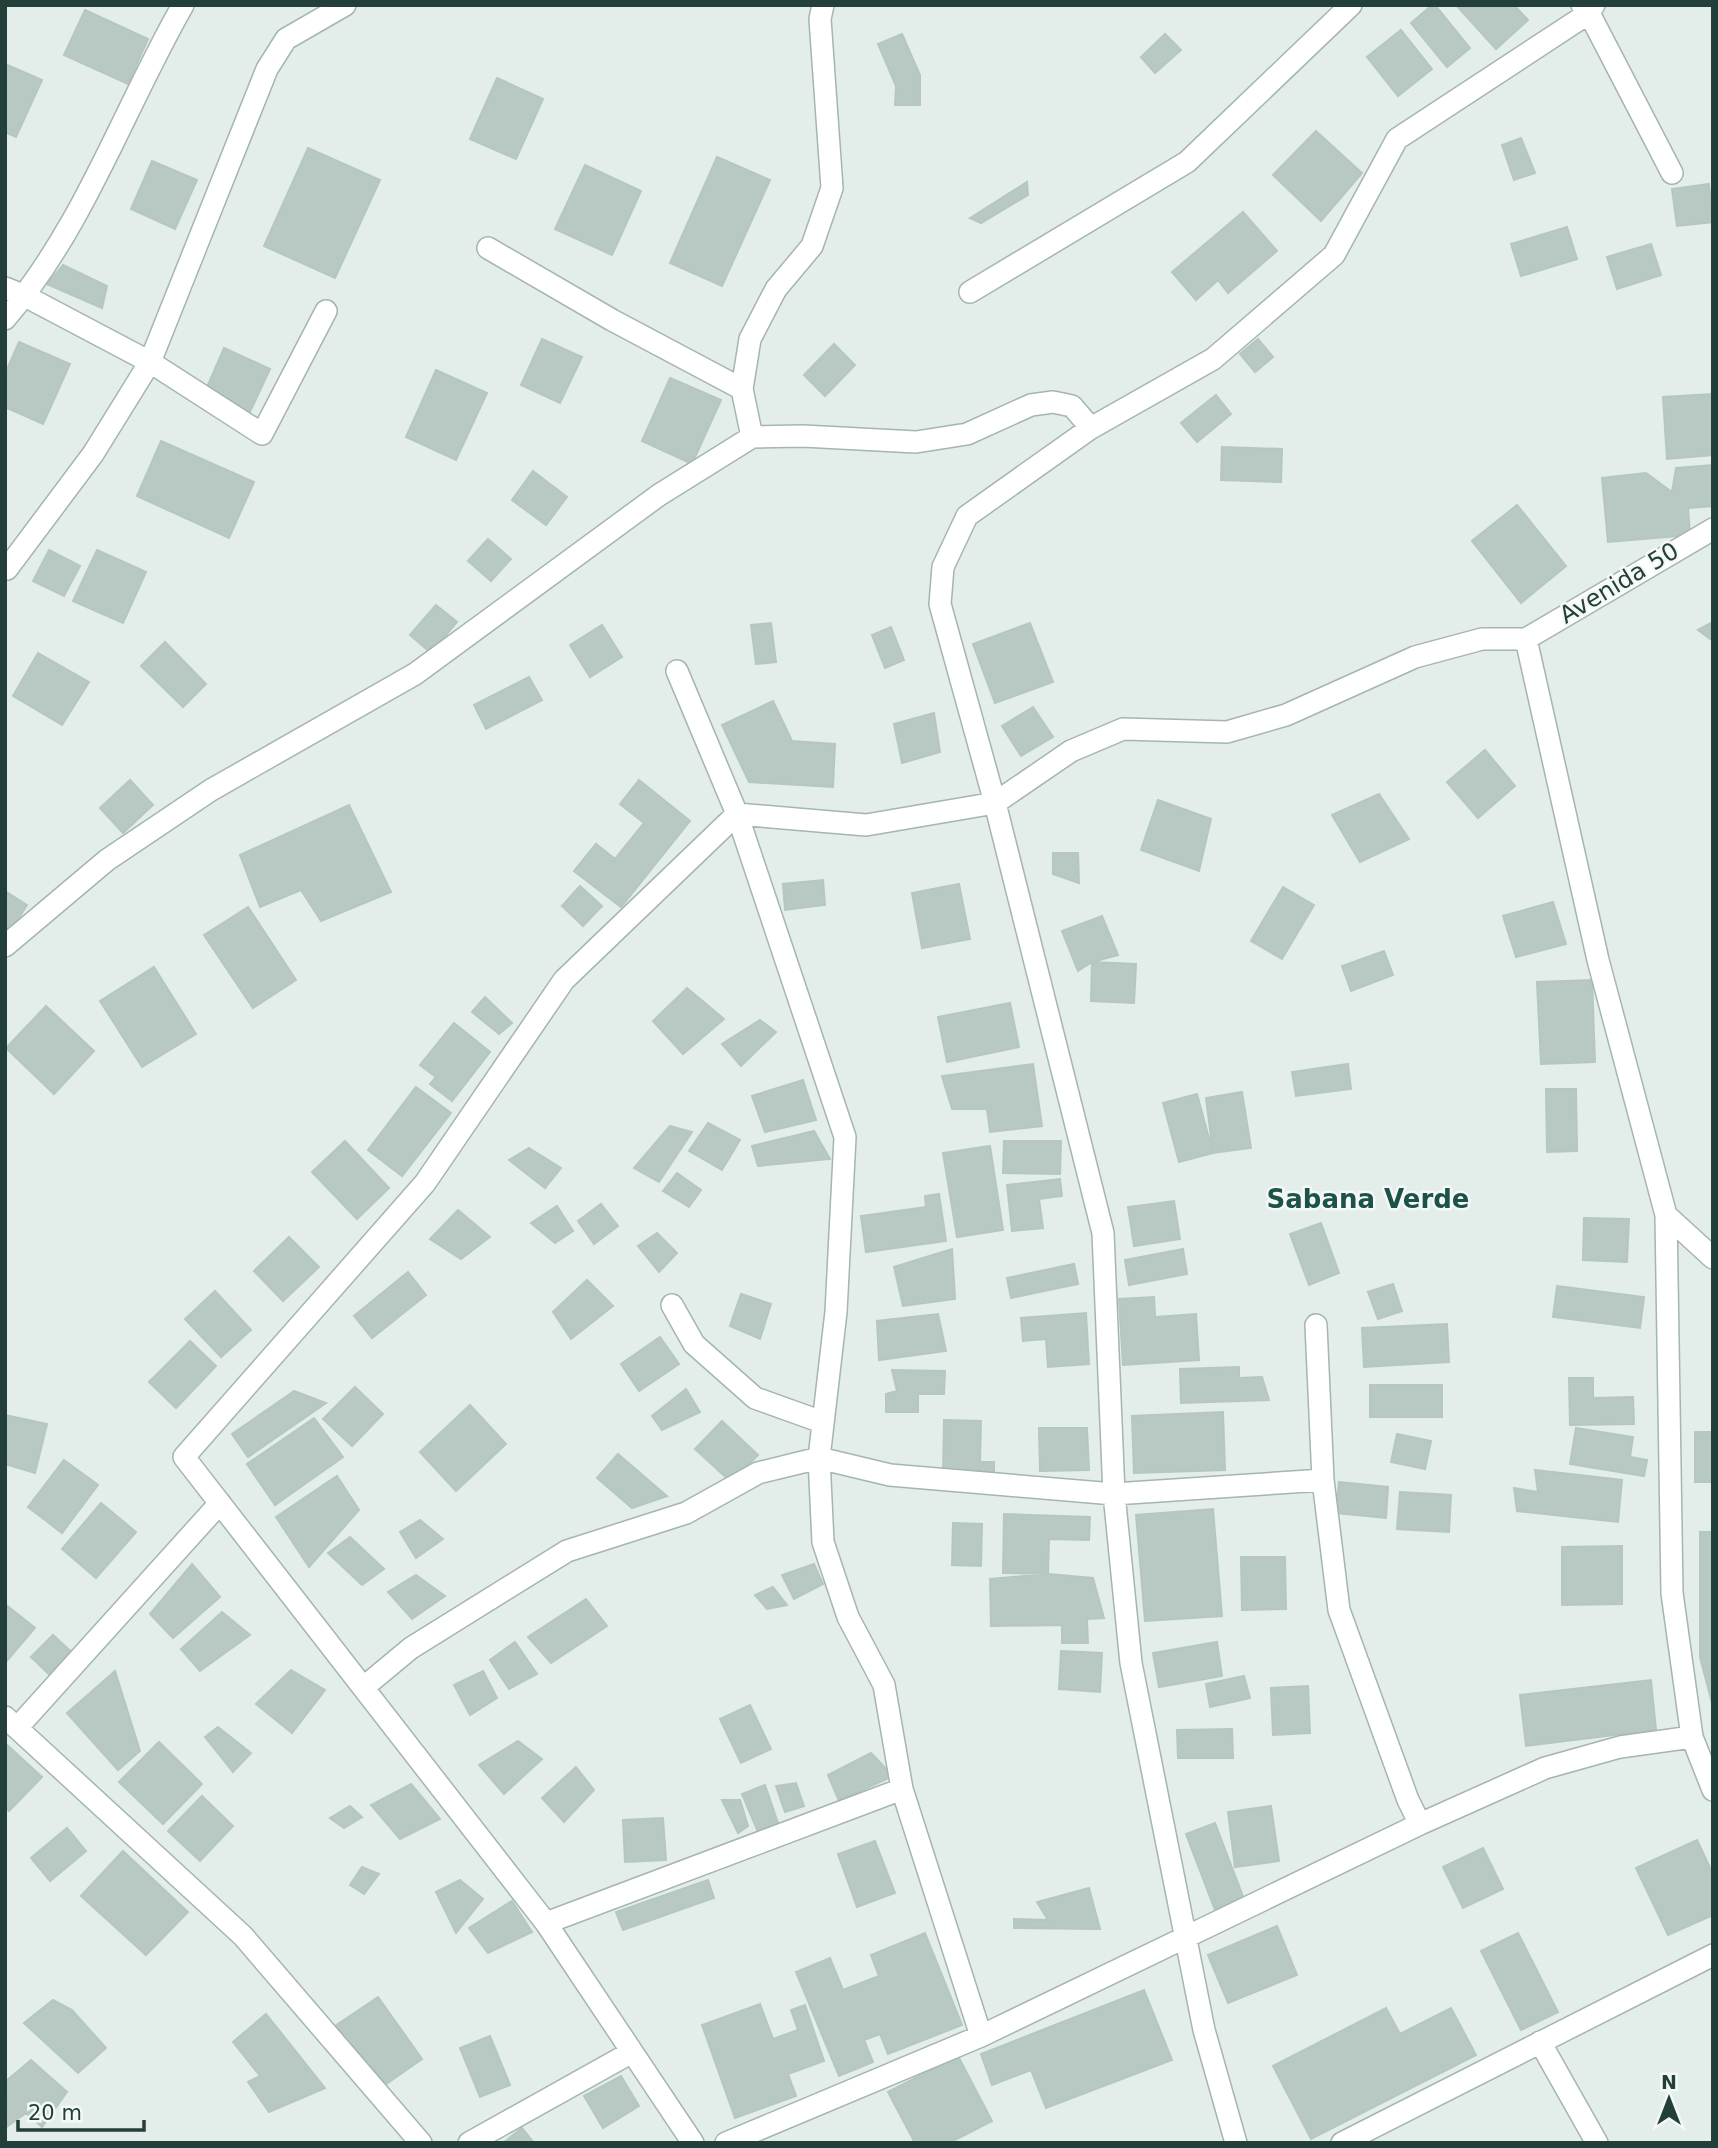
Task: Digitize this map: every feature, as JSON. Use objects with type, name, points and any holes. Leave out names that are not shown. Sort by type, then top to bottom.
[{"type":"street","points":[[5,319],[15,292],[80,211],[157,51],[183,5]]},
{"type":"street","points":[[7,569],[93,454],[150,362],[267,68],[286,39],[345,5]]},
{"type":"street","points":[[752,437],[742,389],[750,339],[776,289],[812,246],[832,188],[820,19],[823,5]]},
{"type":"street","points":[[970,292],[1187,162],[1351,5]]},
{"type":"street","points":[[1236,2143],[1204,2030],[1131,1663],[1114,1494],[1103,1233],[995,803],[940,604],[943,567],[967,516],[1091,428],[1213,359],[1334,255],[1397,139],[1589,8],[1672,173]]},
{"type":"street","points":[[488,248],[612,320],[742,389]]},
{"type":"street","points":[[15,292],[150,362],[262,435],[326,311]]},
{"type":"street","points":[[5,946],[107,860],[211,790],[415,674],[659,495],[752,437],[803,436],[915,442],[967,434],[1031,405],[1053,402],[1072,406],[1091,428]]},
{"type":"street","name":"Avenida 50","points":[[1525,639],[1713,529]]},
{"type":"street","points":[[693,2143],[546,1923],[184,1457],[425,1183],[564,980],[737,814],[866,825],[995,803],[1071,751],[1123,729],[1227,732],[1286,715],[1415,657],[1482,639],[1525,639],[1598,960],[1666,1215],[1672,1593],[1692,1737],[1713,1790]]},
{"type":"street","points":[[677,671],[737,814],[845,1137],[836,1312],[819,1458],[823,1542],[848,1616],[884,1685],[902,1789],[981,2036]]},
{"type":"street","points":[[1666,1215],[1713,1258]]},
{"type":"street","points":[[672,1305],[694,1344],[755,1398],[822,1422]]},
{"type":"street","points":[[1316,1325],[1323,1480],[1339,1610],[1408,1800],[1420,1824]]},
{"type":"street","points":[[364,1687],[411,1648],[567,1550],[686,1513],[758,1473],[819,1458],[890,1475],[1114,1494],[1323,1480]]},
{"type":"street","points":[[220,1503],[11,1723],[243,1936],[421,2143]]},
{"type":"street","points":[[726,2143],[981,2036],[1420,1824],[1545,1768],[1620,1747],[1692,1737]]},
{"type":"street","points":[[546,1923],[902,1789]]},
{"type":"street","points":[[1342,2143],[1367,2137],[1540,2042],[1713,1955]]},
{"type":"street","points":[[1540,2042],[1597,2143]]},
{"type":"street","points":[[469,2143],[632,2052]]},
{"type":"building","points":[[1435,5],[1470,48],[1447,67],[1411,23]]},
{"type":"building","points":[[1456,5],[1514,5],[1528,20],[1496,49]]},
{"type":"building","points":[[85,10],[148,39],[128,84],[64,55]]},
{"type":"building","points":[[1401,30],[1432,69],[1398,96],[1367,57]]},
{"type":"building","points":[[902,34],[920,75],[920,105],[895,105],[896,86],[878,44]]},
{"type":"building","points":[[1165,34],[1181,50],[1155,73],[1141,57]]},
{"type":"building","points":[[5,64],[42,80],[16,137],[5,132]]},
{"type":"building","points":[[497,78],[543,99],[516,159],[470,139]]},
{"type":"building","points":[[1316,131],[1362,173],[1321,221],[1273,175]]},
{"type":"building","points":[[1521,138],[1535,173],[1514,180],[1502,145]]},
{"type":"building","points":[[308,148],[380,180],[335,278],[264,246]]},
{"type":"building","points":[[717,157],[770,180],[722,286],[670,263]]},
{"type":"building","points":[[152,161],[197,180],[175,229],[131,209]]},
{"type":"building","points":[[585,165],[641,191],[612,255],[555,229]]},
{"type":"building","points":[[1027,182],[1028,195],[981,223],[970,218]]},
{"type":"building","points":[[1709,184],[1713,222],[1677,226],[1672,189]]},
{"type":"building","points":[[1243,212],[1277,251],[1228,293],[1218,280],[1196,300],[1172,272]]},
{"type":"building","points":[[1567,227],[1577,259],[1521,276],[1511,244]]},
{"type":"building","points":[[1651,244],[1661,275],[1617,289],[1607,257]]},
{"type":"building","points":[[63,265],[107,286],[102,308],[47,284]]},
{"type":"building","points":[[542,339],[582,357],[560,403],[521,385]]},
{"type":"building","points":[[1258,339],[1273,357],[1255,372],[1240,354]]},
{"type":"building","points":[[19,342],[70,364],[43,424],[5,407],[5,374]]},
{"type":"building","points":[[834,344],[855,365],[825,396],[804,375]]},
{"type":"building","points":[[224,348],[270,369],[249,414],[204,394]]},
{"type":"building","points":[[436,370],[487,393],[456,460],[406,437]]},
{"type":"building","points":[[670,378],[721,400],[692,464],[642,441]]},
{"type":"building","points":[[1713,394],[1713,455],[1667,459],[1663,397]]},
{"type":"building","points":[[1216,395],[1231,414],[1197,442],[1181,423]]},
{"type":"building","points":[[161,441],[254,482],[229,538],[137,496]]},
{"type":"building","points":[[1222,447],[1282,449],[1281,482],[1221,480]]},
{"type":"building","points":[[1713,465],[1713,506],[1688,508],[1690,535],[1608,542],[1602,478],[1646,473],[1672,492],[1676,468]]},
{"type":"building","points":[[533,471],[567,497],[546,525],[512,500]]},
{"type":"building","points":[[1517,505],[1566,566],[1521,603],[1472,541]]},
{"type":"building","points":[[488,539],[511,559],[491,581],[468,561]]},
{"type":"building","points":[[49,550],[80,566],[64,596],[33,581]]},
{"type":"building","points":[[97,550],[146,572],[123,623],[73,601]]},
{"type":"building","points":[[436,605],[457,622],[431,653],[410,635]]},
{"type":"building","points":[[1713,622],[1713,641],[1698,630]]},
{"type":"building","points":[[771,623],[776,662],[756,664],[751,625]]},
{"type":"building","points":[[1030,623],[1053,682],[995,703],[973,644]]},
{"type":"building","points":[[602,625],[622,657],[590,677],[570,645]]},
{"type":"building","points":[[891,627],[904,660],[885,668],[872,635]]},
{"type":"building","points":[[165,642],[206,684],[183,707],[141,666]]},
{"type":"building","points":[[38,653],[89,682],[62,725],[13,696]]},
{"type":"building","points":[[529,677],[542,700],[486,729],[474,705]]},
{"type":"building","points":[[773,701],[792,741],[835,744],[833,787],[749,782],[722,725]]},
{"type":"building","points":[[1033,707],[1053,737],[1021,756],[1002,726]]},
{"type":"building","points":[[934,713],[940,752],[902,763],[894,724]]},
{"type":"building","points":[[1485,750],[1515,786],[1478,818],[1447,782]]},
{"type":"building","points":[[130,780],[153,805],[123,833],[100,808]]},
{"type":"building","points":[[639,780],[690,821],[621,907],[574,871],[596,844],[615,859],[644,823],[620,804]]},
{"type":"building","points":[[1379,794],[1409,839],[1360,862],[1332,815]]},
{"type":"building","points":[[1158,800],[1211,819],[1199,871],[1141,850]]},
{"type":"building","points":[[349,805],[391,892],[321,921],[301,890],[260,907],[240,855]]},
{"type":"building","points":[[1053,853],[1078,853],[1079,883],[1053,874]]},
{"type":"building","points":[[823,880],[825,905],[785,910],[783,884]]},
{"type":"building","points":[[959,884],[970,939],[922,948],[912,893]]},
{"type":"building","points":[[580,886],[602,906],[583,926],[562,906]]},
{"type":"building","points":[[1283,887],[1314,905],[1282,959],[1251,941]]},
{"type":"building","points":[[5,891],[27,905],[8,935],[5,933]]},
{"type":"building","points":[[1553,902],[1566,944],[1516,957],[1503,916]]},
{"type":"building","points":[[248,907],[296,980],[253,1008],[204,935]]},
{"type":"building","points":[[1102,916],[1118,955],[1092,962],[1078,971],[1062,931]]},
{"type":"building","points":[[1384,951],[1393,975],[1351,991],[1342,966]]},
{"type":"building","points":[[1092,962],[1136,964],[1134,1003],[1091,1001]]},
{"type":"building","points":[[154,967],[196,1034],[142,1067],[100,1001]]},
{"type":"building","points":[[1592,980],[1595,1062],[1541,1064],[1537,982]]},
{"type":"building","points":[[687,988],[724,1019],[683,1054],[653,1021]]},
{"type":"building","points":[[485,997],[512,1023],[499,1034],[472,1012]]},
{"type":"building","points":[[1010,1003],[1019,1047],[947,1062],[938,1017]]},
{"type":"building","points":[[46,1006],[94,1051],[54,1094],[6,1048]]},
{"type":"building","points":[[760,1020],[776,1032],[741,1066],[722,1044]]},
{"type":"building","points":[[454,1023],[490,1052],[452,1101],[430,1084],[436,1077],[420,1065]]},
{"type":"building","points":[[1033,1064],[1042,1126],[990,1132],[987,1109],[952,1109],[942,1076]]},
{"type":"building","points":[[1348,1064],[1351,1089],[1296,1096],[1292,1072]]},
{"type":"building","points":[[803,1080],[816,1120],[765,1132],[752,1096]]},
{"type":"building","points":[[416,1087],[451,1113],[402,1176],[368,1150]]},
{"type":"building","points":[[1546,1089],[1576,1089],[1577,1151],[1547,1152]]},
{"type":"building","points":[[1242,1092],[1251,1148],[1213,1153],[1206,1098]]},
{"type":"building","points":[[1197,1094],[1213,1153],[1179,1162],[1163,1103]]},
{"type":"building","points":[[708,1123],[740,1140],[722,1170],[689,1151]]},
{"type":"building","points":[[670,1126],[692,1132],[659,1182],[634,1168]]},
{"type":"building","points":[[814,1131],[830,1159],[758,1166],[752,1146]]},
{"type":"building","points":[[345,1141],[389,1188],[357,1219],[312,1172]]},
{"type":"building","points":[[1004,1141],[1061,1141],[1060,1174],[1003,1173]]},
{"type":"building","points":[[990,1146],[1003,1230],[957,1237],[943,1153]]},
{"type":"building","points":[[529,1148],[561,1168],[545,1188],[509,1160]]},
{"type":"building","points":[[677,1173],[701,1190],[689,1207],[663,1191]]},
{"type":"building","points":[[1060,1179],[1062,1196],[1039,1199],[1043,1228],[1012,1231],[1007,1185]]},
{"type":"building","points":[[939,1194],[946,1241],[866,1252],[861,1216],[926,1207],[925,1196]]},
{"type":"building","points":[[1174,1201],[1180,1239],[1134,1246],[1128,1207]]},
{"type":"building","points":[[601,1204],[618,1226],[594,1244],[578,1221]]},
{"type":"building","points":[[557,1206],[573,1231],[555,1243],[531,1223]]},
{"type":"building","points":[[458,1210],[490,1237],[461,1259],[430,1239]]},
{"type":"building","points":[[1584,1218],[1629,1219],[1627,1262],[1583,1260]]},
{"type":"building","points":[[1321,1223],[1339,1273],[1309,1285],[1290,1234]]},
{"type":"building","points":[[657,1233],[677,1253],[659,1272],[638,1246]]},
{"type":"building","points":[[289,1237],[319,1267],[283,1301],[254,1271]]},
{"type":"building","points":[[952,1249],[955,1299],[903,1306],[894,1267]]},
{"type":"building","points":[[1183,1249],[1187,1274],[1129,1285],[1125,1260]]},
{"type":"building","points":[[1074,1264],[1078,1284],[1011,1298],[1007,1278]]},
{"type":"building","points":[[408,1272],[426,1295],[372,1338],[354,1316]]},
{"type":"building","points":[[587,1280],[613,1306],[571,1339],[553,1312]]},
{"type":"building","points":[[1393,1284],[1402,1311],[1378,1319],[1368,1292]]},
{"type":"building","points":[[1557,1286],[1644,1297],[1640,1328],[1553,1317]]},
{"type":"building","points":[[215,1291],[251,1330],[221,1357],[185,1319]]},
{"type":"building","points":[[741,1294],[771,1304],[760,1339],[730,1326]]},
{"type":"building","points":[[1154,1297],[1155,1317],[1196,1314],[1199,1360],[1123,1365],[1119,1299]]},
{"type":"building","points":[[1086,1313],[1089,1364],[1048,1367],[1046,1339],[1023,1341],[1021,1318]]},
{"type":"building","points":[[938,1314],[946,1351],[879,1360],[877,1321]]},
{"type":"building","points":[[1447,1324],[1449,1362],[1364,1367],[1362,1328]]},
{"type":"building","points":[[660,1337],[679,1364],[639,1391],[621,1364]]},
{"type":"building","points":[[190,1341],[216,1366],[176,1408],[149,1382]]},
{"type":"building","points":[[1239,1367],[1239,1378],[1262,1377],[1269,1400],[1181,1403],[1180,1369]]},
{"type":"building","points":[[892,1370],[945,1371],[944,1394],[918,1394],[918,1412],[886,1412],[886,1394],[897,1391]]},
{"type":"building","points":[[1569,1378],[1593,1378],[1593,1398],[1633,1397],[1634,1424],[1570,1425]]},
{"type":"building","points":[[1370,1385],[1442,1385],[1442,1417],[1370,1417]]},
{"type":"building","points":[[355,1387],[383,1414],[352,1446],[323,1419]]},
{"type":"building","points":[[686,1389],[700,1412],[662,1430],[652,1416]]},
{"type":"building","points":[[294,1391],[326,1403],[248,1457],[232,1434]]},
{"type":"building","points":[[470,1405],[506,1444],[456,1491],[420,1452]]},
{"type":"building","points":[[1223,1412],[1225,1470],[1134,1473],[1132,1416]]},
{"type":"building","points":[[5,1415],[47,1424],[35,1473],[5,1464]]},
{"type":"building","points":[[314,1418],[343,1457],[275,1505],[247,1464]]},
{"type":"building","points":[[944,1420],[981,1421],[980,1462],[994,1462],[994,1476],[943,1475]]},
{"type":"building","points":[[722,1421],[758,1455],[731,1482],[695,1449]]},
{"type":"building","points":[[1039,1428],[1087,1428],[1089,1470],[1040,1471]]},
{"type":"building","points":[[1576,1428],[1633,1437],[1630,1457],[1647,1460],[1644,1476],[1570,1464]]},
{"type":"building","points":[[1695,1432],[1713,1432],[1713,1482],[1695,1482]]},
{"type":"building","points":[[1397,1434],[1431,1441],[1425,1469],[1391,1462]]},
{"type":"building","points":[[618,1454],[667,1496],[632,1508],[597,1478]]},
{"type":"building","points":[[64,1460],[98,1485],[62,1533],[28,1507]]},
{"type":"building","points":[[1535,1470],[1622,1480],[1618,1522],[1517,1511],[1514,1488],[1538,1492]]},
{"type":"building","points":[[337,1476],[359,1510],[309,1567],[276,1517]]},
{"type":"building","points":[[1339,1482],[1388,1487],[1386,1518],[1336,1513]]},
{"type":"building","points":[[1400,1492],[1451,1495],[1449,1532],[1397,1529]]},
{"type":"building","points":[[101,1503],[136,1532],[96,1578],[62,1549]]},
{"type":"building","points":[[1213,1509],[1222,1616],[1145,1621],[1136,1515]]},
{"type":"building","points":[[1004,1514],[1090,1517],[1089,1540],[1049,1539],[1048,1574],[1003,1573]]},
{"type":"building","points":[[420,1520],[443,1539],[416,1558],[400,1532]]},
{"type":"building","points":[[953,1523],[982,1524],[981,1566],[952,1565]]},
{"type":"building","points":[[1700,1532],[1713,1532],[1713,1707],[1700,1657]]},
{"type":"building","points":[[350,1537],[384,1569],[362,1585],[328,1553]]},
{"type":"building","points":[[1622,1546],[1622,1604],[1562,1605],[1562,1547]]},
{"type":"building","points":[[1241,1557],[1285,1557],[1286,1609],[1242,1610]]},
{"type":"building","points":[[192,1564],[220,1597],[173,1638],[150,1614]]},
{"type":"building","points":[[814,1564],[823,1584],[794,1599],[782,1575]]},
{"type":"building","points":[[1048,1574],[1093,1578],[1104,1618],[1087,1619],[1088,1643],[1062,1643],[1062,1625],[991,1626],[990,1579]]},
{"type":"building","points":[[416,1575],[445,1596],[412,1619],[388,1592]]},
{"type":"building","points":[[773,1587],[787,1605],[767,1609],[755,1595]]},
{"type":"building","points":[[586,1599],[607,1626],[551,1663],[528,1637]]},
{"type":"building","points":[[5,1604],[35,1628],[5,1663]]},
{"type":"building","points":[[222,1612],[250,1635],[200,1671],[181,1649]]},
{"type":"building","points":[[53,1635],[77,1657],[55,1680],[31,1657]]},
{"type":"building","points":[[515,1642],[537,1674],[509,1689],[490,1660]]},
{"type":"building","points":[[1217,1642],[1222,1676],[1159,1687],[1153,1653]]},
{"type":"building","points":[[1061,1651],[1102,1653],[1100,1692],[1059,1689]]},
{"type":"building","points":[[291,1670],[325,1690],[292,1733],[256,1704]]},
{"type":"building","points":[[115,1671],[140,1751],[118,1770],[67,1713]]},
{"type":"building","points":[[483,1671],[497,1698],[470,1715],[454,1685]]},
{"type":"building","points":[[1244,1676],[1250,1698],[1210,1707],[1206,1684]]},
{"type":"building","points":[[1651,1680],[1656,1730],[1526,1746],[1520,1695]]},
{"type":"building","points":[[1308,1686],[1310,1733],[1273,1735],[1271,1688]]},
{"type":"building","points":[[750,1705],[771,1749],[741,1763],[720,1719]]},
{"type":"building","points":[[218,1727],[251,1753],[233,1772],[205,1737]]},
{"type":"building","points":[[1232,1729],[1233,1758],[1178,1758],[1177,1730]]},
{"type":"building","points":[[518,1741],[542,1759],[504,1794],[479,1765]]},
{"type":"building","points":[[159,1742],[202,1784],[163,1824],[119,1782]]},
{"type":"building","points":[[5,1743],[42,1777],[9,1811],[5,1807]]},
{"type":"building","points":[[871,1753],[893,1776],[839,1801],[828,1775]]},
{"type":"building","points":[[576,1767],[594,1790],[564,1822],[542,1798]]},
{"type":"building","points":[[796,1783],[804,1806],[785,1812],[776,1786]]},
{"type":"building","points":[[411,1784],[440,1819],[400,1839],[371,1805]]},
{"type":"building","points":[[765,1785],[778,1823],[758,1832],[742,1794]]},
{"type":"building","points":[[202,1796],[233,1826],[200,1861],[168,1831]]},
{"type":"building","points":[[722,1800],[740,1800],[748,1826],[738,1833]]},
{"type":"building","points":[[350,1806],[362,1817],[344,1828],[330,1818]]},
{"type":"building","points":[[1271,1806],[1279,1861],[1235,1867],[1228,1812]]},
{"type":"building","points":[[663,1818],[666,1860],[625,1862],[623,1820]]},
{"type":"building","points":[[1215,1823],[1244,1899],[1215,1910],[1186,1834]]},
{"type":"building","points":[[67,1828],[86,1851],[50,1881],[31,1858]]},
{"type":"building","points":[[1697,1840],[1713,1874],[1713,1915],[1668,1935],[1636,1868]]},
{"type":"building","points":[[875,1841],[895,1893],[857,1907],[838,1854]]},
{"type":"building","points":[[1483,1848],[1503,1889],[1463,1908],[1443,1867]]},
{"type":"building","points":[[123,1851],[188,1912],[146,1955],[81,1896]]},
{"type":"building","points":[[362,1867],[379,1874],[364,1894],[350,1885]]},
{"type":"building","points":[[460,1880],[483,1899],[456,1933],[436,1892]]},
{"type":"building","points":[[708,1880],[714,1898],[623,1930],[616,1912]]},
{"type":"building","points":[[1089,1888],[1100,1929],[1014,1928],[1014,1919],[1048,1920],[1037,1902]]},
{"type":"building","points":[[512,1901],[532,1932],[488,1953],[469,1928]]},
{"type":"building","points":[[1277,1926],[1297,1975],[1228,2003],[1208,1955]]},
{"type":"building","points":[[925,1933],[962,2025],[888,2054],[880,2034],[864,2040],[873,2062],[839,2076],[796,1972],[830,1958],[843,1990],[879,1976],[871,1955]]},
{"type":"building","points":[[1518,1933],[1558,2012],[1521,2030],[1481,1951]]},
{"type":"building","points":[[1144,1990],[1172,2060],[1046,2108],[1031,2070],[992,2085],[981,2054]]},
{"type":"building","points":[[378,1997],[422,2059],[379,2089],[335,2026]]},
{"type":"building","points":[[53,2000],[72,2010],[106,2048],[78,2073],[24,2023]]},
{"type":"building","points":[[760,2004],[773,2039],[798,2030],[791,2010],[805,2005],[824,2061],[788,2074],[796,2096],[735,2118],[702,2025]]},
{"type":"building","points":[[1386,2008],[1400,2034],[1451,2008],[1476,2055],[1311,2139],[1273,2066]]},
{"type":"building","points":[[266,2014],[325,2088],[269,2112],[248,2082],[260,2076],[233,2042]]},
{"type":"building","points":[[490,2036],[510,2085],[480,2097],[460,2048]]},
{"type":"building","points":[[958,2056],[992,2121],[949,2143],[915,2143],[888,2092]]},
{"type":"building","points":[[31,2060],[67,2092],[42,2127],[26,2113],[5,2128],[5,2082]]},
{"type":"building","points":[[621,2076],[639,2106],[603,2128],[584,2096]]},
{"type":"building","points":[[522,2128],[534,2143],[503,2143]]},
{"type":"district","name":"Sabana Verde","points":[[1368,1199]]}]
